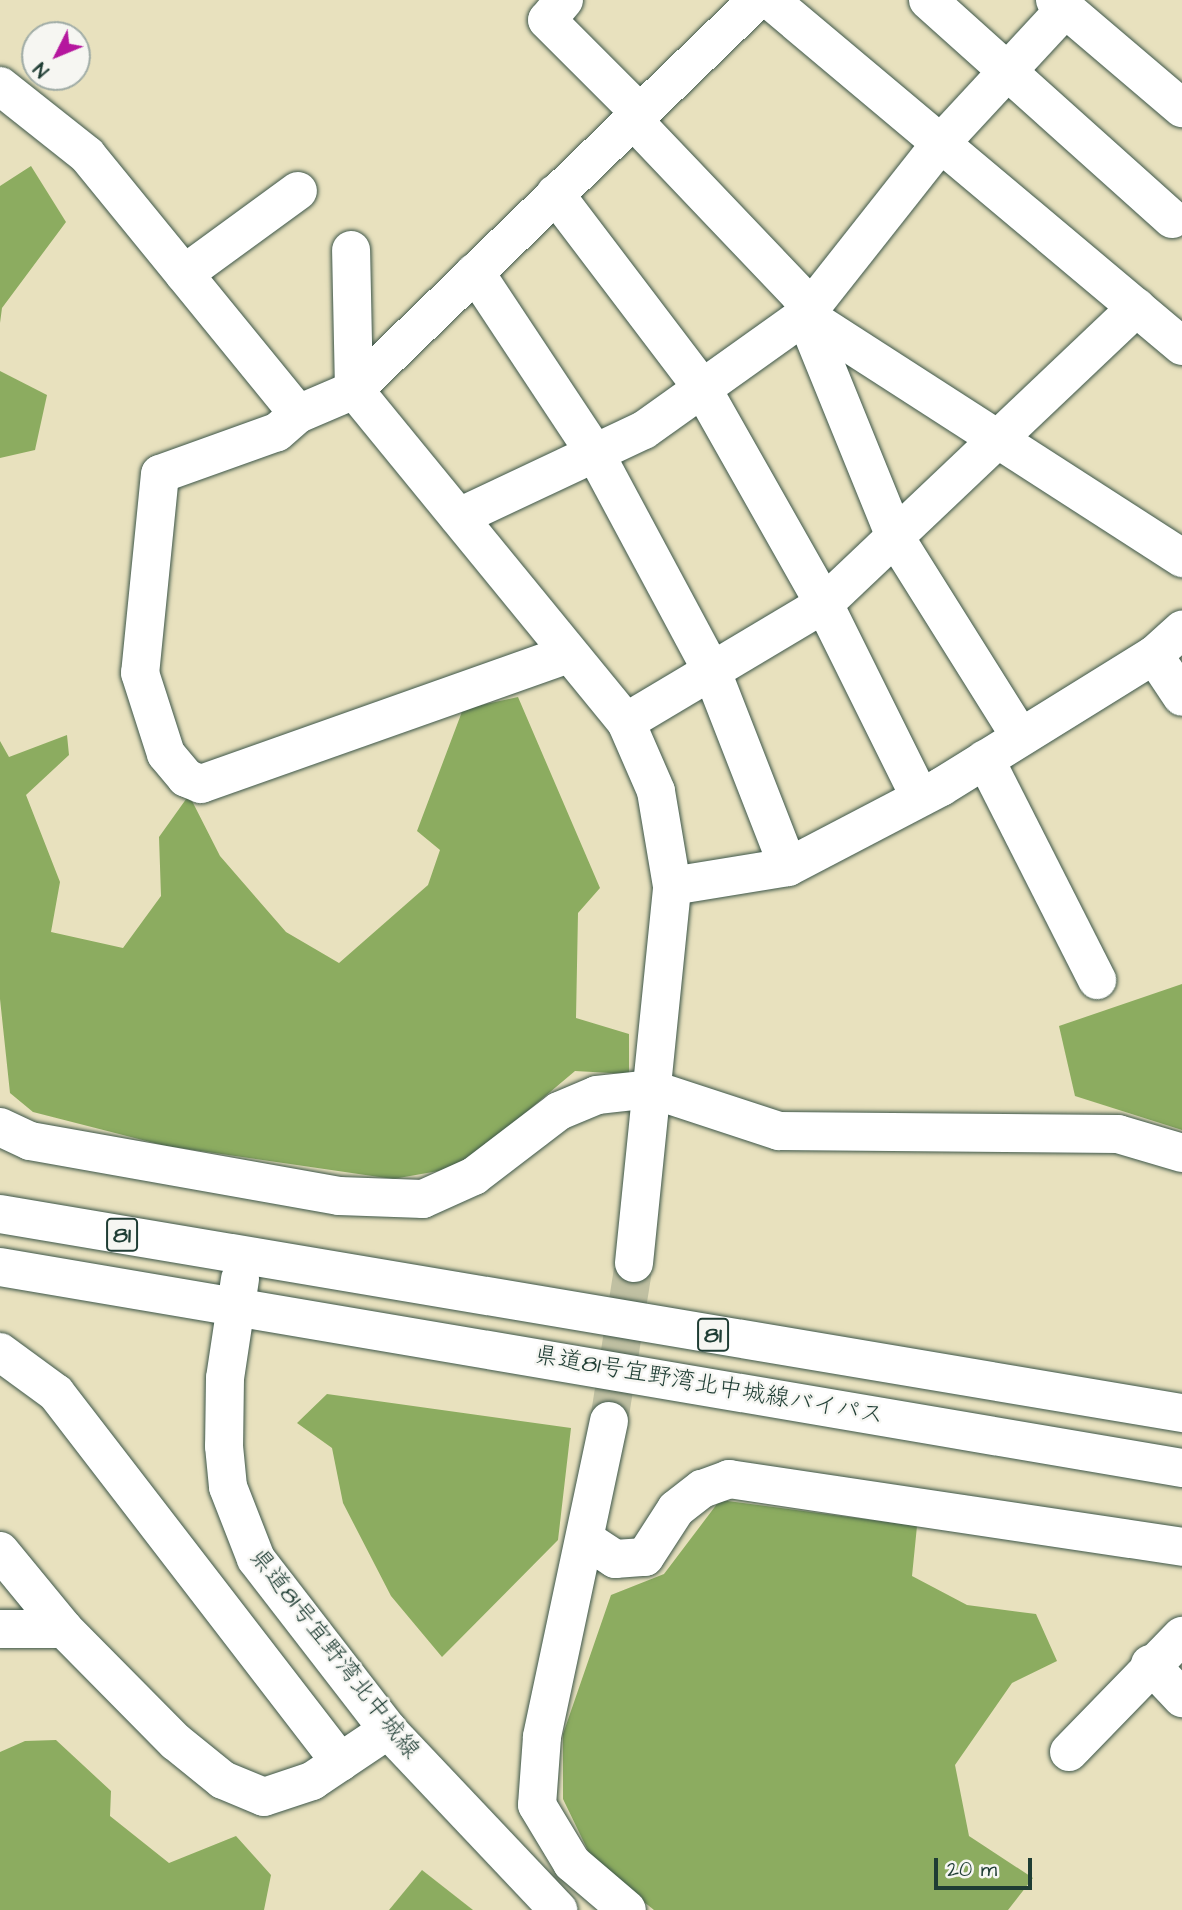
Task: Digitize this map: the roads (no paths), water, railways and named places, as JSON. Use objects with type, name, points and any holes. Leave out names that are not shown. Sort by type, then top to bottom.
[{"type":"street","points":[[564,0],[547,20],[636,116],[808,311],[993,440],[1182,558]]},
{"type":"street","points":[[569,654],[201,784],[186,778],[166,754],[140,673],[160,474],[277,432],[298,414],[354,390],[757,0]]},
{"type":"street","points":[[770,0],[1182,346]]},
{"type":"street","points":[[928,0],[1004,75],[1172,219]]},
{"type":"street","points":[[459,517],[644,430],[808,311],[940,144],[1004,75],[1059,5],[1182,108]]},
{"type":"street","points":[[0,86],[87,155],[298,414]]},
{"type":"street","points":[[184,274],[298,191]]},
{"type":"street","points":[[555,194],[702,388],[824,604],[920,797]]},
{"type":"street","points":[[351,250],[354,390],[626,722],[656,791],[671,886],[634,1263]]},
{"type":"street","points":[[475,272],[595,453],[711,669],[788,867]]},
{"type":"street","points":[[626,722],[824,604],[993,440],[1137,307]]},
{"type":"street","points":[[808,311],[895,537],[1020,736]]},
{"type":"street","points":[[671,886],[788,867],[985,759],[1154,655],[1182,631]]},
{"type":"street","points":[[1154,655],[1182,696]]},
{"type":"street","points":[[985,759],[1097,980]]},
{"type":"street","points":[[0,1127],[30,1141],[339,1196],[423,1199],[474,1176],[559,1111],[597,1095],[651,1089],[779,1131],[1118,1134],[1182,1153]]},
{"type":"street","name":"81","points":[[0,1214],[244,1256]]},
{"type":"street","name":"県道81号宜野湾北中城線","points":[[244,1256],[236,1306],[224,1446],[240,1525],[270,1578],[388,1730],[558,1910]]},
{"type":"street","name":"県道81号宜野湾北中城線バイパス","points":[[244,1256],[1182,1413]]},
{"type":"street","name":"81","points":[[0,1267],[236,1306]]},
{"type":"street","name":"県道81号宜野湾北中城線バイパス","points":[[236,1306],[1182,1468]]},
{"type":"street","points":[[0,1352],[56,1393],[340,1762]]},
{"type":"street","points":[[609,1421],[586,1540],[542,1737],[537,1805],[572,1863],[627,1910]]},
{"type":"street","points":[[586,1540],[615,1559],[645,1558],[676,1509],[702,1489],[729,1479],[1182,1547]]},
{"type":"street","points":[[0,1551],[64,1629],[176,1742],[223,1780],[264,1797],[312,1781],[388,1730]]},
{"type":"street","points":[[0,1629],[64,1629]]},
{"type":"street","points":[[1069,1752],[1150,1664],[1182,1636]]},
{"type":"street","points":[[1150,1664],[1182,1698]]},
{"type":"tunnel","points":[[609,1421],[634,1263]]}]
